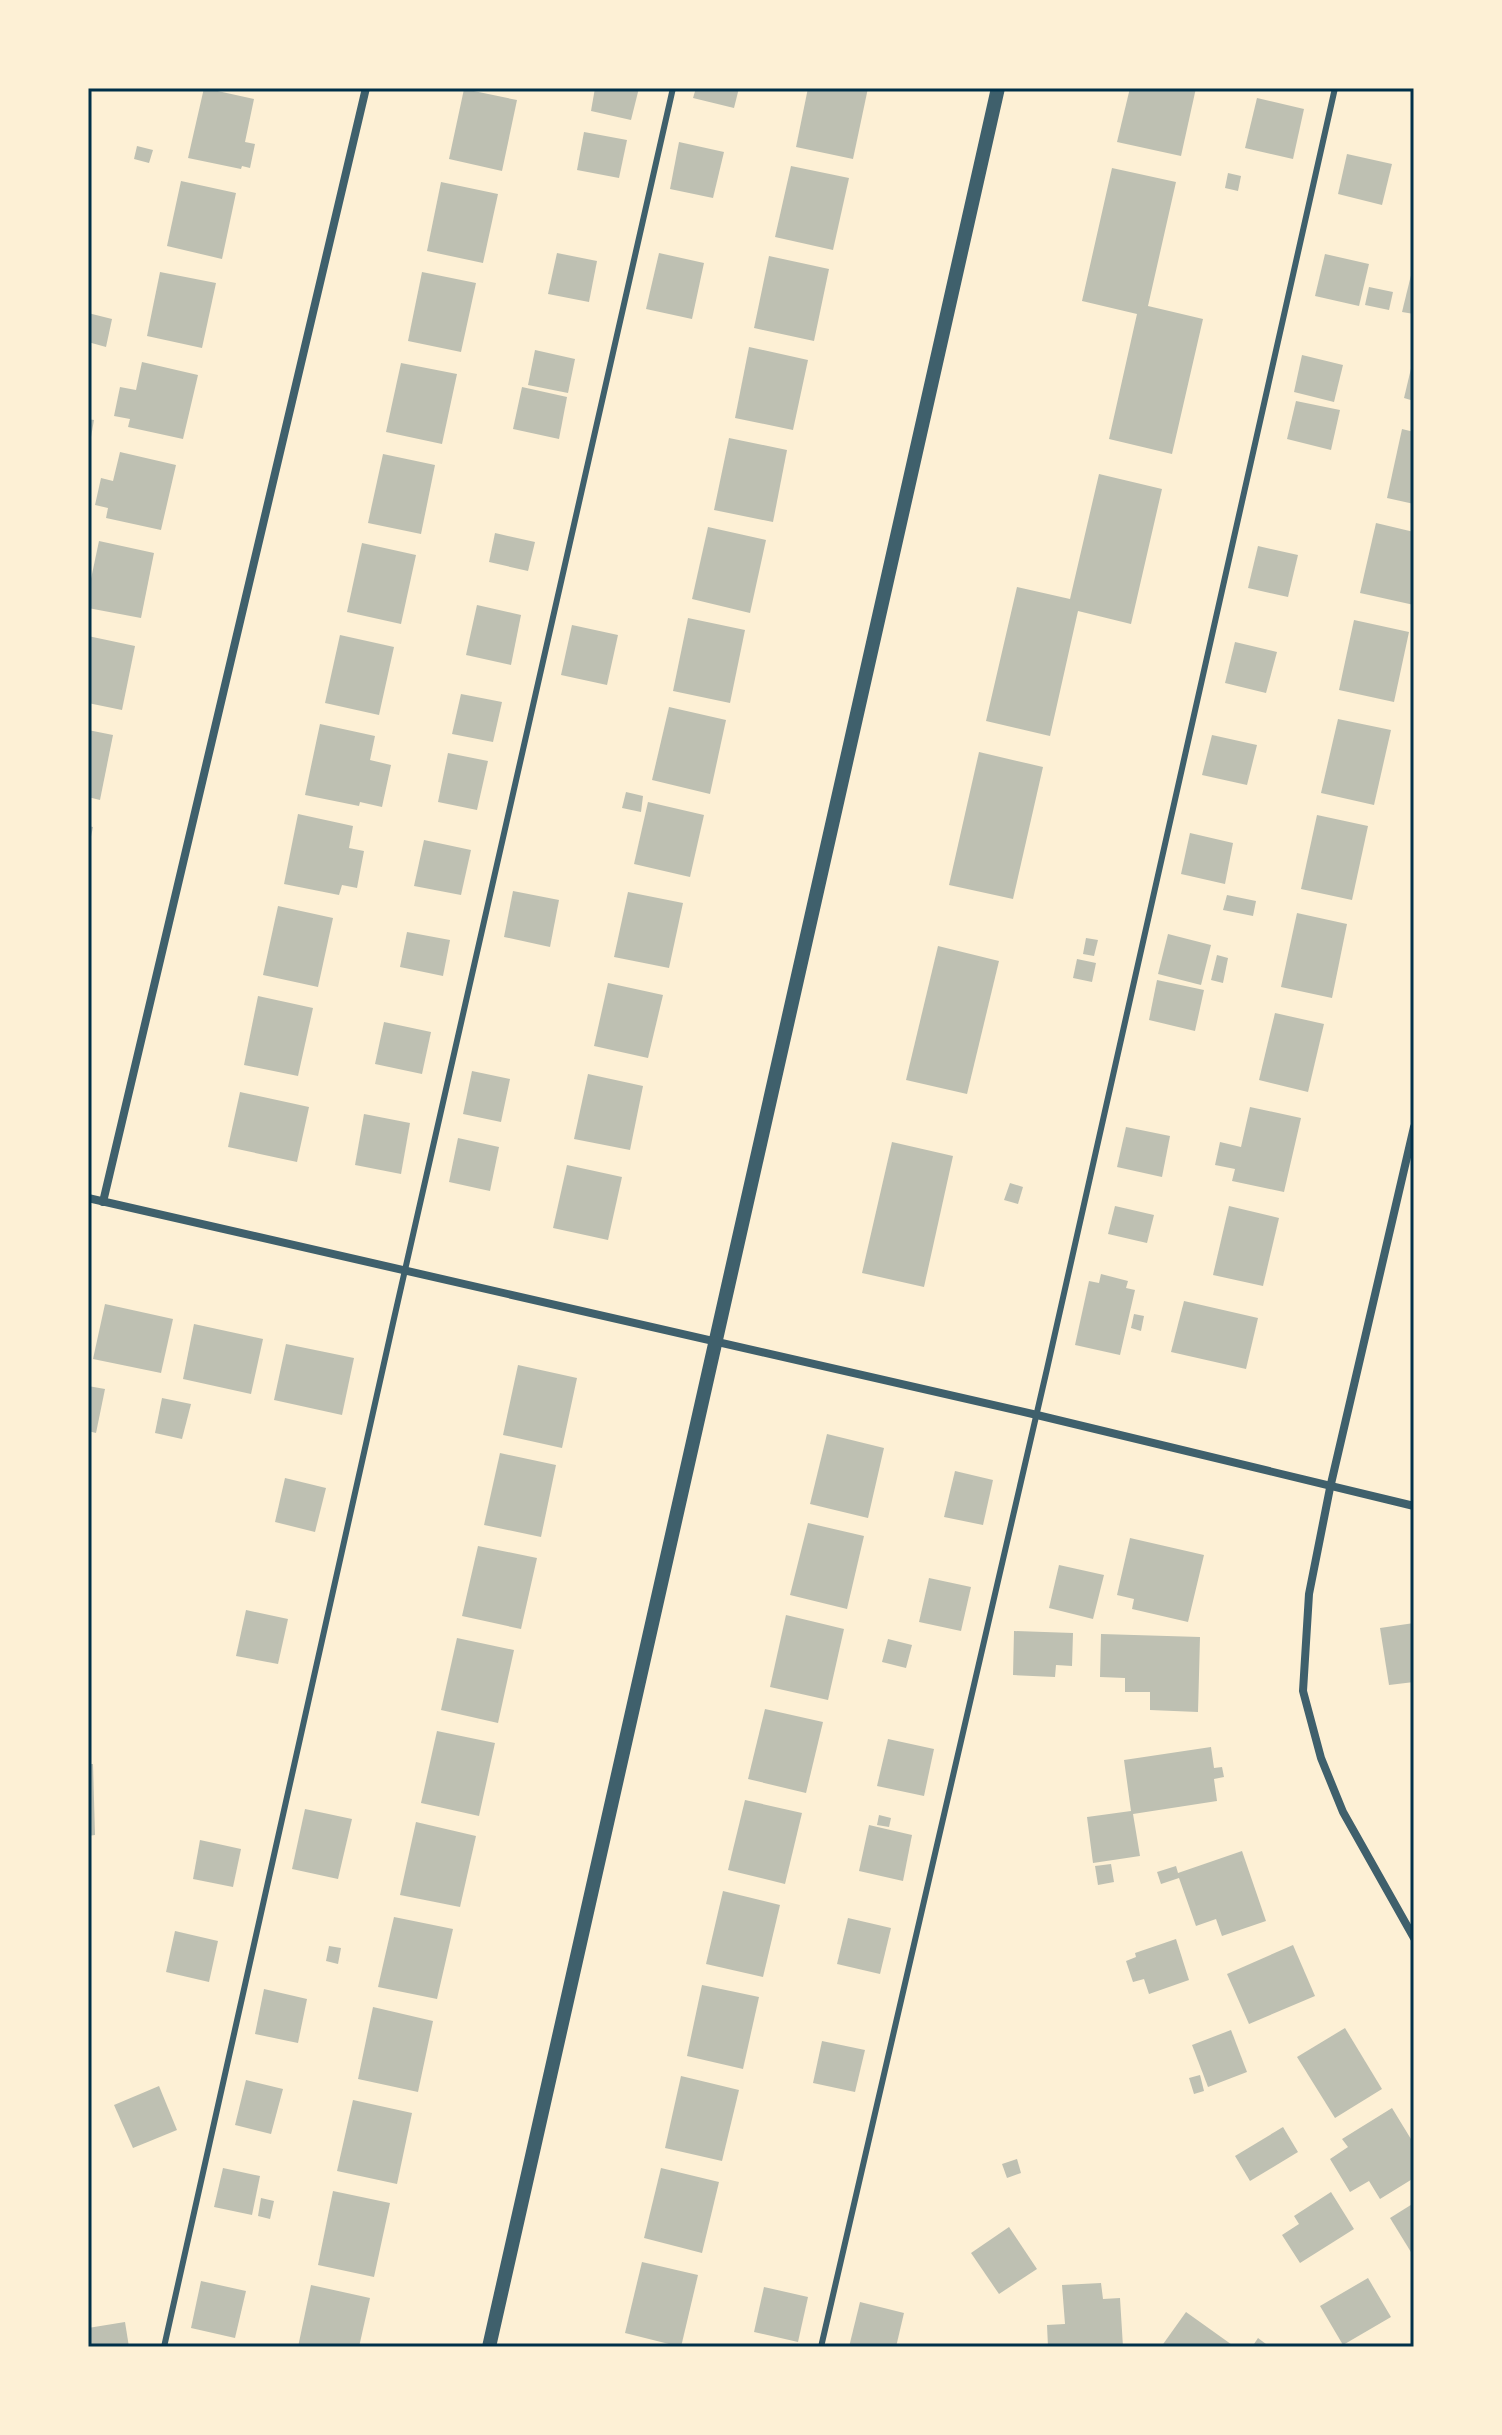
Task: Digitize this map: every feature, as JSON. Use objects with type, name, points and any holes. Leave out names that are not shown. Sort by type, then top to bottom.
[{"type":"street","points":[[103,1202],[366,88]]},
{"type":"street","points":[[489,2347],[998,88]]},
{"type":"street","points":[[1414,1127],[1330,1488],[1309,1594],[1303,1691],[1321,1758],[1343,1812],[1414,1938]]},
{"type":"street","points":[[88,1198],[1037,1415],[1414,1506]]},
{"type":"lane","points":[[164,2347],[673,88]]},
{"type":"lane","points":[[821,2347],[1037,1415],[1335,88]]},
{"type":"building","points":[[204,88],[254,99],[245,142],[255,144],[250,168],[242,166],[241,169],[188,158]]},
{"type":"building","points":[[595,88],[639,88],[631,120],[591,111]]},
{"type":"building","points":[[696,88],[739,88],[734,108],[693,98]]},
{"type":"building","points":[[808,88],[868,88],[853,159],[796,147]]},
{"type":"building","points":[[1130,88],[1196,88],[1181,156],[1117,142]]},
{"type":"building","points":[[464,89],[517,100],[502,171],[449,159]]},
{"type":"building","points":[[1257,98],[1304,109],[1293,159],[1245,148]]},
{"type":"building","points":[[584,132],[627,140],[619,178],[577,170]]},
{"type":"building","points":[[679,142],[724,152],[713,198],[670,189]]},
{"type":"building","points":[[137,146],[153,150],[149,163],[134,159]]},
{"type":"building","points":[[1347,154],[1392,164],[1382,205],[1338,194]]},
{"type":"building","points":[[791,166],[849,178],[833,250],[775,237]]},
{"type":"building","points":[[1112,168],[1176,182],[1148,306],[1203,319],[1172,454],[1109,439],[1137,314],[1082,301]]},
{"type":"building","points":[[1228,173],[1241,176],[1238,191],[1225,188]]},
{"type":"building","points":[[181,181],[236,193],[222,259],[167,246]]},
{"type":"building","points":[[441,182],[498,194],[483,263],[427,251]]},
{"type":"building","points":[[557,253],[597,261],[589,302],[548,294]]},
{"type":"building","points":[[659,253],[704,263],[692,319],[646,309]]},
{"type":"building","points":[[1325,254],[1369,264],[1359,306],[1315,296]]},
{"type":"building","points":[[769,256],[829,269],[814,341],[754,328]]},
{"type":"building","points":[[1414,267],[1414,314],[1402,312]]},
{"type":"building","points":[[160,272],[216,283],[202,348],[147,336]]},
{"type":"building","points":[[422,272],[476,283],[461,352],[408,341]]},
{"type":"building","points":[[1369,287],[1393,292],[1389,310],[1365,305]]},
{"type":"building","points":[[88,313],[112,319],[106,347],[88,342]]},
{"type":"building","points":[[749,347],[808,360],[793,430],[735,418]]},
{"type":"building","points":[[535,350],[575,359],[568,393],[528,385]]},
{"type":"building","points":[[1302,355],[1343,365],[1334,402],[1294,392]]},
{"type":"building","points":[[1414,360],[1414,401],[1404,398]]},
{"type":"building","points":[[142,362],[198,375],[183,439],[128,427],[130,419],[114,416],[120,387],[136,390]]},
{"type":"building","points":[[401,363],[457,374],[442,444],[386,432]]},
{"type":"building","points":[[522,387],[567,397],[559,439],[513,429]]},
{"type":"building","points":[[1296,401],[1340,410],[1331,450],[1287,439]]},
{"type":"building","points":[[88,419],[94,420],[91,437],[88,437]]},
{"type":"building","points":[[1402,429],[1414,432],[1414,504],[1387,498]]},
{"type":"building","points":[[729,438],[787,450],[773,522],[714,510]]},
{"type":"building","points":[[120,452],[176,465],[161,530],[106,518],[108,508],[95,505],[101,478],[113,481]]},
{"type":"building","points":[[383,454],[435,465],[421,534],[368,523]]},
{"type":"building","points":[[1099,474],[1162,489],[1131,624],[1078,611],[1050,736],[986,721],[1017,587],[1070,599]]},
{"type":"building","points":[[1376,523],[1414,532],[1414,605],[1360,593]]},
{"type":"building","points":[[708,527],[766,540],[750,613],[692,599]]},
{"type":"building","points":[[495,533],[535,542],[528,571],[489,562]]},
{"type":"building","points":[[99,541],[154,553],[141,618],[88,608],[88,593]]},
{"type":"building","points":[[362,543],[416,555],[401,624],[347,612]]},
{"type":"building","points":[[1258,546],[1298,555],[1288,597],[1248,588]]},
{"type":"building","points":[[477,605],[521,615],[511,665],[466,655]]},
{"type":"building","points":[[688,618],[745,630],[730,703],[673,691]]},
{"type":"building","points":[[1354,620],[1409,632],[1394,702],[1339,690]]},
{"type":"building","points":[[572,625],[618,635],[607,685],[561,675]]},
{"type":"building","points":[[340,635],[394,647],[379,715],[325,703]]},
{"type":"building","points":[[88,636],[135,646],[122,710],[88,703]]},
{"type":"building","points":[[1235,642],[1277,652],[1266,693],[1225,683]]},
{"type":"building","points":[[461,694],[502,702],[493,742],[452,734]]},
{"type":"building","points":[[669,707],[726,720],[710,794],[652,780]]},
{"type":"building","points":[[1338,719],[1391,730],[1374,805],[1321,793]]},
{"type":"building","points":[[320,724],[375,736],[370,760],[391,765],[382,807],[360,802],[359,806],[305,795]]},
{"type":"building","points":[[88,730],[113,735],[100,800],[88,797]]},
{"type":"building","points":[[1212,735],[1257,745],[1247,785],[1202,775]]},
{"type":"building","points":[[979,752],[1043,767],[1013,899],[949,885]]},
{"type":"building","points":[[448,753],[488,761],[477,810],[438,802]]},
{"type":"building","points":[[626,792],[643,796],[641,812],[622,808]]},
{"type":"building","points":[[648,802],[704,815],[690,877],[634,864]]},
{"type":"building","points":[[298,814],[353,826],[349,848],[364,851],[357,888],[342,885],[339,895],[284,884]]},
{"type":"building","points":[[1317,815],[1368,826],[1352,900],[1301,889]]},
{"type":"building","points":[[88,826],[93,827],[89,846],[88,846]]},
{"type":"building","points":[[1190,833],[1233,843],[1225,884],[1181,874]]},
{"type":"building","points":[[424,840],[471,850],[461,895],[414,886]]},
{"type":"building","points":[[513,891],[559,900],[550,947],[504,937]]},
{"type":"building","points":[[628,892],[683,903],[669,968],[614,957]]},
{"type":"building","points":[[1227,895],[1256,901],[1253,916],[1223,910]]},
{"type":"building","points":[[278,906],[333,918],[318,987],[263,975]]},
{"type":"building","points":[[1297,913],[1347,924],[1332,998],[1281,987]]},
{"type":"building","points":[[407,932],[450,940],[443,976],[400,967]]},
{"type":"building","points":[[1168,934],[1211,945],[1201,985],[1158,974]]},
{"type":"building","points":[[1086,938],[1098,940],[1094,956],[1083,954]]},
{"type":"building","points":[[938,946],[999,961],[967,1094],[906,1080]]},
{"type":"building","points":[[1217,955],[1228,958],[1223,983],[1211,980]]},
{"type":"building","points":[[1077,959],[1096,963],[1092,982],[1073,978]]},
{"type":"building","points":[[1157,980],[1204,990],[1195,1031],[1149,1020]]},
{"type":"building","points":[[608,983],[663,995],[648,1058],[594,1046]]},
{"type":"building","points":[[258,996],[313,1008],[298,1076],[244,1065]]},
{"type":"building","points":[[1275,1013],[1324,1024],[1308,1092],[1259,1080]]},
{"type":"building","points":[[384,1022],[431,1032],[422,1074],[375,1064]]},
{"type":"building","points":[[472,1071],[510,1079],[501,1122],[463,1114]]},
{"type":"building","points":[[588,1074],[643,1086],[630,1150],[574,1139]]},
{"type":"building","points":[[240,1092],[309,1107],[297,1162],[228,1147]]},
{"type":"building","points":[[1250,1107],[1301,1118],[1284,1192],[1232,1181],[1235,1169],[1215,1165],[1220,1142],[1241,1147]]},
{"type":"building","points":[[364,1114],[410,1123],[401,1174],[355,1165]]},
{"type":"building","points":[[1126,1127],[1170,1136],[1162,1177],[1117,1167]]},
{"type":"building","points":[[458,1138],[499,1147],[490,1191],[449,1182]]},
{"type":"building","points":[[892,1142],[953,1156],[924,1287],[862,1273]]},
{"type":"building","points":[[567,1165],[622,1177],[608,1240],[553,1228]]},
{"type":"building","points":[[1010,1183],[1023,1187],[1018,1204],[1004,1200]]},
{"type":"building","points":[[1115,1206],[1154,1215],[1147,1243],[1108,1234]]},
{"type":"building","points":[[1229,1206],[1279,1218],[1263,1286],[1213,1275]]},
{"type":"building","points":[[1101,1274],[1128,1281],[1126,1288],[1135,1290],[1120,1355],[1075,1345],[1089,1281],[1099,1283]]},
{"type":"building","points":[[1184,1301],[1258,1318],[1246,1369],[1171,1352]]},
{"type":"building","points":[[105,1304],[173,1319],[161,1373],[93,1359]]},
{"type":"building","points":[[1134,1314],[1144,1316],[1141,1331],[1131,1328]]},
{"type":"building","points":[[194,1324],[263,1339],[251,1394],[183,1379]]},
{"type":"building","points":[[286,1344],[354,1358],[342,1415],[274,1400]]},
{"type":"building","points":[[518,1365],[577,1378],[562,1448],[503,1435]]},
{"type":"building","points":[[88,1386],[105,1389],[96,1433],[88,1431]]},
{"type":"building","points":[[162,1398],[191,1404],[182,1439],[155,1433]]},
{"type":"building","points":[[827,1434],[884,1448],[868,1518],[810,1504]]},
{"type":"building","points":[[500,1453],[556,1465],[541,1537],[484,1525]]},
{"type":"building","points":[[955,1471],[993,1480],[983,1525],[944,1517]]},
{"type":"building","points":[[285,1478],[326,1488],[315,1532],[275,1522]]},
{"type":"building","points":[[808,1523],[864,1536],[847,1609],[790,1595]]},
{"type":"building","points":[[1130,1538],[1204,1555],[1188,1622],[1132,1609],[1134,1599],[1117,1595]]},
{"type":"building","points":[[478,1546],[537,1558],[521,1629],[462,1616]]},
{"type":"building","points":[[1059,1565],[1104,1575],[1093,1619],[1049,1608]]},
{"type":"building","points":[[929,1578],[971,1587],[961,1631],[919,1622]]},
{"type":"building","points":[[246,1610],[288,1619],[278,1664],[236,1656]]},
{"type":"building","points":[[786,1615],[844,1629],[828,1700],[770,1687]]},
{"type":"building","points":[[1414,1623],[1414,1682],[1389,1685],[1380,1628]]},
{"type":"building","points":[[1014,1631],[1073,1633],[1072,1666],[1056,1665],[1055,1677],[1013,1675]]},
{"type":"building","points":[[1101,1634],[1200,1637],[1198,1712],[1150,1710],[1150,1692],[1125,1692],[1125,1678],[1100,1677]]},
{"type":"building","points":[[457,1638],[514,1650],[498,1723],[441,1710]]},
{"type":"building","points":[[888,1639],[912,1645],[906,1668],[882,1662]]},
{"type":"building","points":[[765,1709],[823,1722],[806,1793],[748,1779]]},
{"type":"building","points":[[437,1731],[495,1743],[479,1816],[421,1803]]},
{"type":"building","points":[[888,1739],[934,1749],[924,1796],[877,1786]]},
{"type":"building","points":[[1211,1747],[1214,1768],[1222,1767],[1224,1777],[1214,1779],[1217,1801],[1133,1814],[1140,1856],[1093,1863],[1087,1817],[1131,1811],[1124,1760]]},
{"type":"building","points":[[88,1764],[93,1764],[95,1835],[88,1836]]},
{"type":"building","points":[[745,1800],[802,1813],[785,1884],[728,1870]]},
{"type":"building","points":[[305,1809],[352,1819],[338,1879],[292,1869]]},
{"type":"building","points":[[879,1815],[891,1818],[889,1827],[877,1825]]},
{"type":"building","points":[[416,1822],[476,1836],[460,1907],[400,1895]]},
{"type":"building","points":[[869,1825],[912,1835],[903,1881],[859,1871]]},
{"type":"building","points":[[200,1840],[241,1849],[233,1887],[193,1879]]},
{"type":"building","points":[[1242,1851],[1266,1921],[1222,1936],[1216,1919],[1196,1926],[1179,1878],[1161,1884],[1157,1872],[1176,1866],[1178,1873]]},
{"type":"building","points":[[1111,1864],[1114,1882],[1098,1885],[1095,1866]]},
{"type":"building","points":[[723,1891],[780,1905],[763,1977],[706,1964]]},
{"type":"building","points":[[394,1917],[453,1929],[437,1999],[378,1987]]},
{"type":"building","points":[[848,1918],[891,1928],[880,1974],[837,1964]]},
{"type":"building","points":[[175,1931],[218,1941],[209,1982],[166,1972]]},
{"type":"building","points":[[1176,1939],[1189,1980],[1149,1994],[1144,1979],[1133,1982],[1126,1961],[1136,1957],[1135,1953]]},
{"type":"building","points":[[1293,1945],[1315,1996],[1249,2024],[1227,1974]]},
{"type":"building","points":[[329,1946],[341,1948],[338,1964],[326,1961]]},
{"type":"building","points":[[702,1985],[759,1997],[743,2069],[687,2056]]},
{"type":"building","points":[[264,1989],[307,1999],[298,2043],[255,2034]]},
{"type":"building","points":[[373,2007],[433,2021],[418,2092],[358,2079]]},
{"type":"building","points":[[1345,2028],[1382,2089],[1335,2118],[1297,2057]]},
{"type":"building","points":[[1231,2030],[1247,2072],[1208,2087],[1192,2045]]},
{"type":"building","points":[[822,2041],[865,2050],[855,2092],[813,2083]]},
{"type":"building","points":[[1200,2075],[1204,2091],[1194,2094],[1189,2078]]},
{"type":"building","points":[[681,2076],[739,2090],[722,2161],[665,2148]]},
{"type":"building","points":[[246,2080],[283,2089],[271,2134],[235,2125]]},
{"type":"building","points":[[159,2086],[177,2130],[133,2148],[114,2105]]},
{"type":"building","points":[[353,2100],[412,2113],[397,2184],[337,2171]]},
{"type":"building","points":[[1392,2108],[1414,2144],[1414,2178],[1380,2199],[1369,2181],[1350,2192],[1330,2159],[1348,2147],[1342,2139]]},
{"type":"building","points":[[1283,2127],[1298,2152],[1250,2181],[1235,2156]]},
{"type":"building","points":[[1017,2159],[1021,2173],[1007,2178],[1002,2164]]},
{"type":"building","points":[[223,2168],[260,2176],[252,2215],[214,2207]]},
{"type":"building","points":[[661,2168],[719,2182],[702,2253],[644,2238]]},
{"type":"building","points":[[333,2191],[390,2203],[374,2277],[318,2265]]},
{"type":"building","points":[[1331,2192],[1354,2229],[1300,2263],[1282,2235],[1299,2224],[1294,2216]]},
{"type":"building","points":[[261,2198],[274,2201],[270,2219],[258,2216]]},
{"type":"building","points":[[1414,2203],[1414,2257],[1390,2218]]},
{"type":"building","points":[[1009,2227],[1037,2269],[999,2294],[971,2253]]},
{"type":"building","points":[[642,2262],[698,2275],[681,2347],[625,2333]]},
{"type":"building","points":[[1368,2278],[1391,2317],[1343,2345],[1320,2306]]},
{"type":"building","points":[[201,2281],[246,2291],[235,2338],[191,2328]]},
{"type":"building","points":[[1101,2283],[1103,2299],[1120,2298],[1123,2347],[1048,2347],[1047,2325],[1065,2324],[1062,2285]]},
{"type":"building","points":[[311,2285],[370,2298],[359,2347],[298,2347]]},
{"type":"building","points":[[764,2287],[808,2297],[798,2342],[754,2332]]},
{"type":"building","points":[[860,2302],[904,2313],[896,2347],[849,2347]]},
{"type":"building","points":[[1186,2312],[1235,2347],[1161,2347]]},
{"type":"building","points":[[125,2322],[129,2347],[88,2347],[88,2328]]},
{"type":"building","points":[[1258,2338],[1270,2347],[1252,2347]]}]
